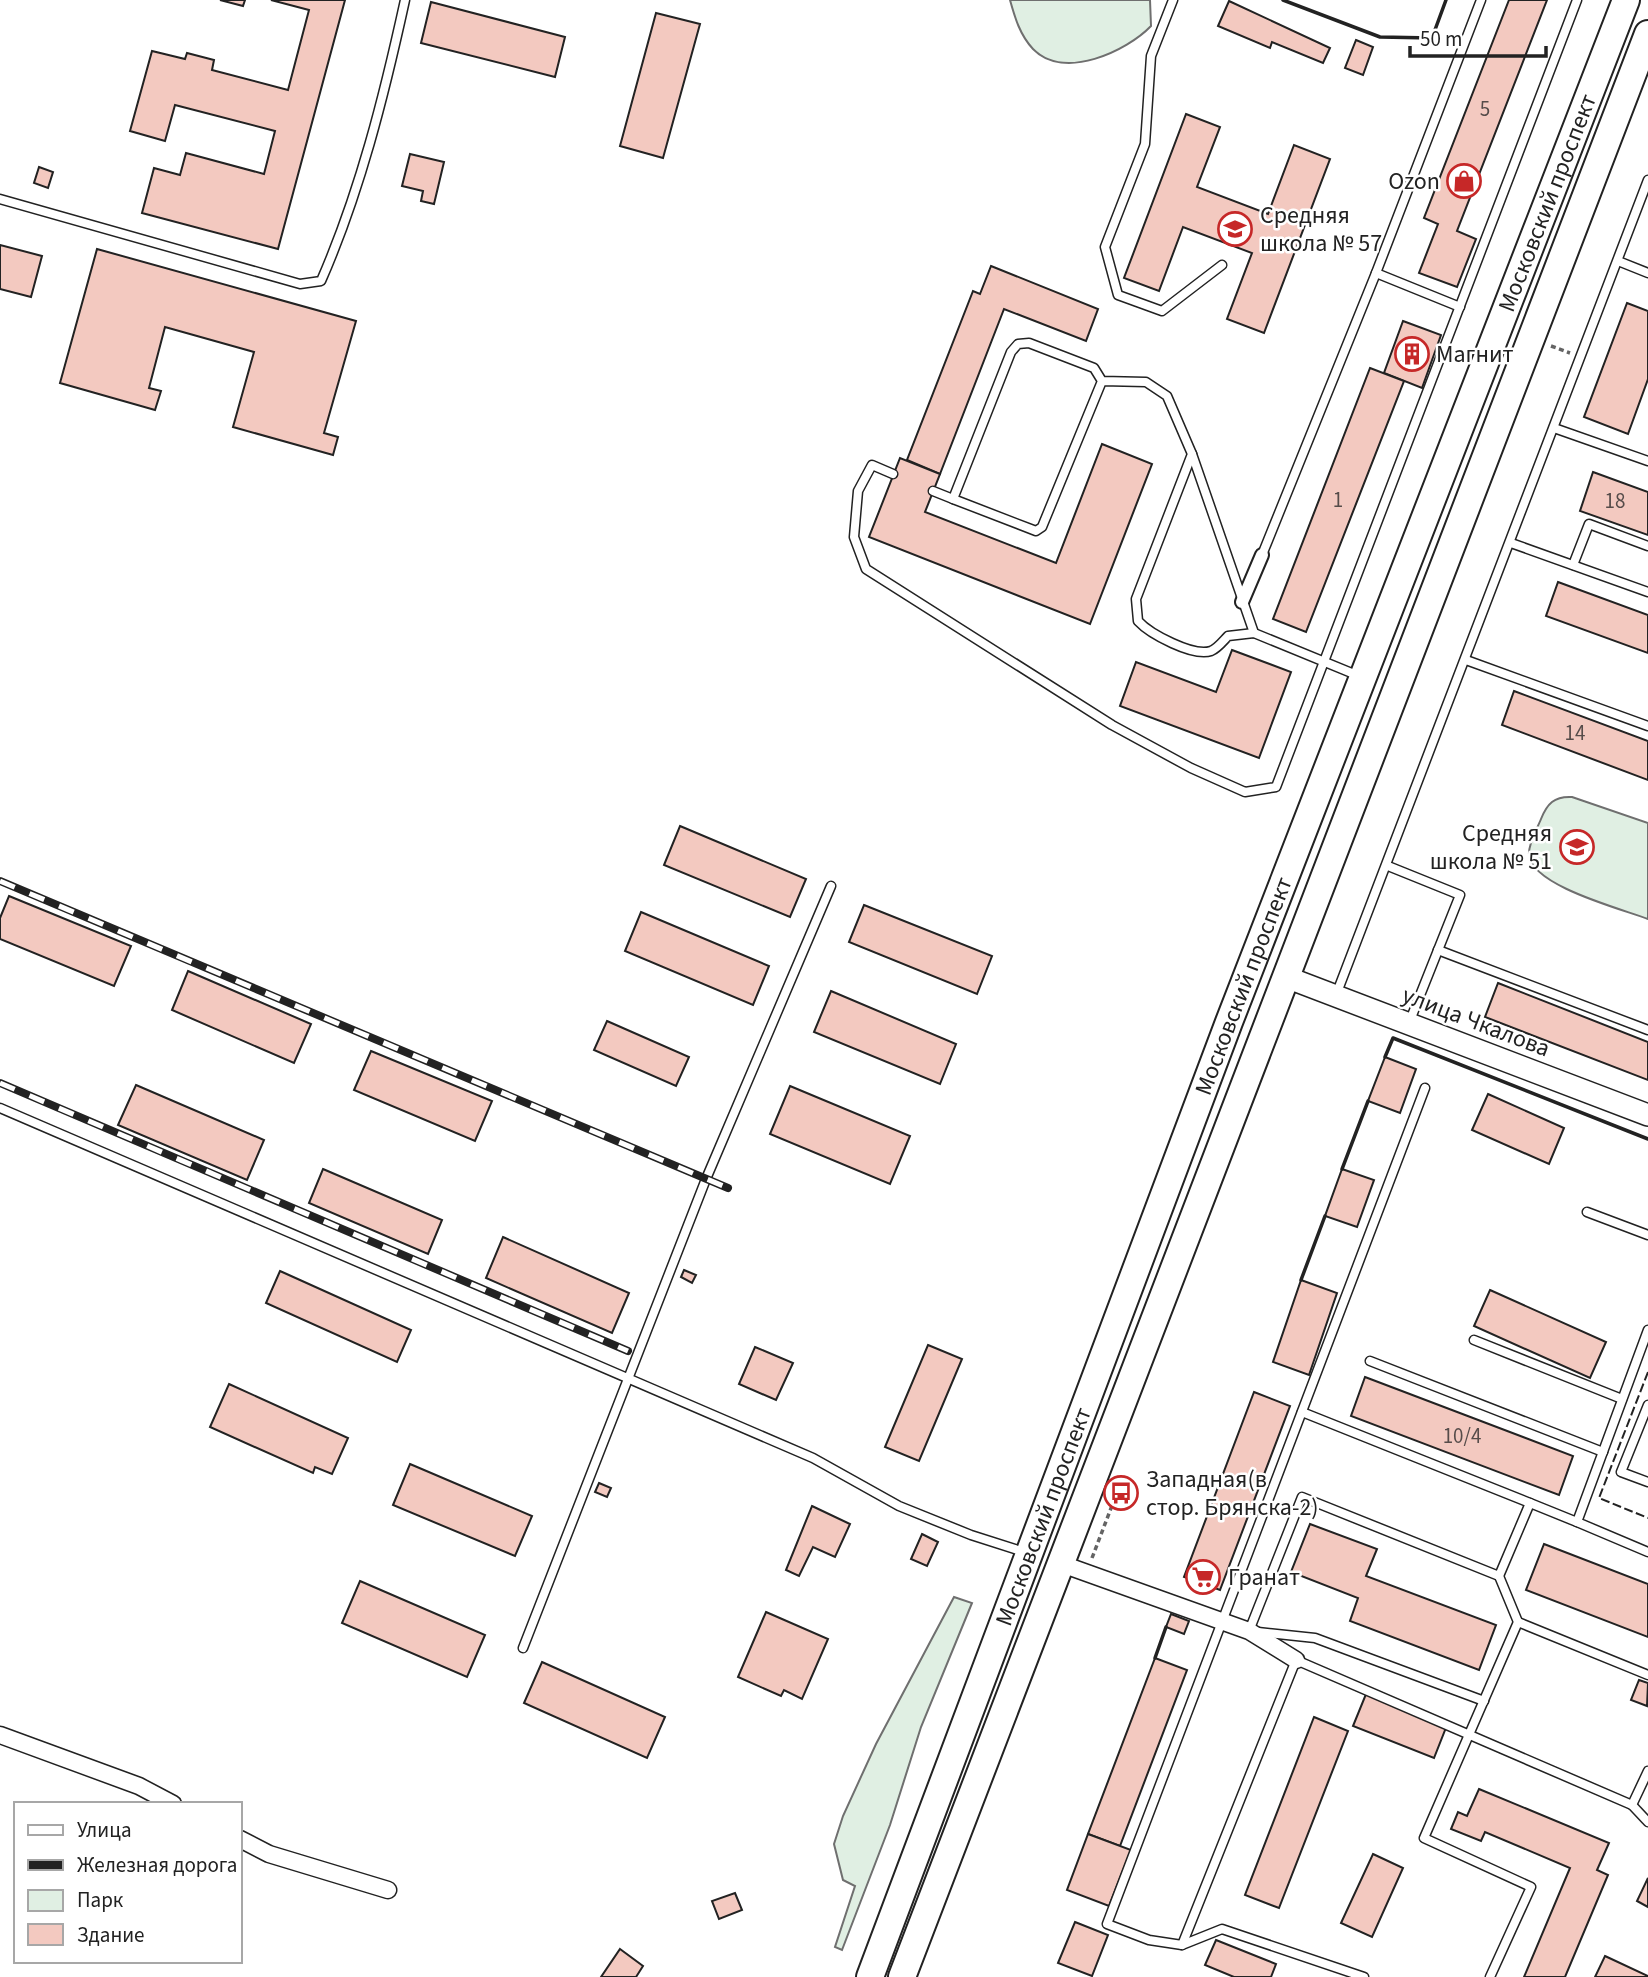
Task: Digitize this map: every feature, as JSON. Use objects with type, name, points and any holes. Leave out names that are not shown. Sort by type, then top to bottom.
[{"type":"main road","name":"Московский проспект","points":[[870,1977],[1224,1035],[1626,0]]},
{"type":"main road","name":"Московский проспект","points":[[902,1977],[1648,34]]},
{"type":"main road","points":[[1363,678],[1395,690]]},
{"type":"street","points":[[1242,602],[1262,555]]},
{"type":"street","name":"улица Чкалова","points":[[1286,977],[1335,998],[1648,1115]]},
{"type":"street","points":[[1059,1563],[1249,1631],[1296,1660]]},
{"type":"street","points":[[0,1735],[139,1786],[169,1802]]},
{"type":"street","points":[[242,1840],[269,1854],[388,1890]]},
{"type":"lane","points":[[0,199],[300,284],[321,281],[346,223],[392,61],[405,0]]},
{"type":"lane","points":[[1174,0],[1151,56],[1145,144],[1105,247],[1118,295],[1162,311],[1222,265]]},
{"type":"lane","points":[[1262,555],[1376,273],[1481,0]]},
{"type":"lane","points":[[893,474],[872,465],[858,491],[854,537],[866,569],[1112,725],[1245,792],[1276,787],[1577,0]]},
{"type":"lane","points":[[1335,998],[1388,866],[1648,180]]},
{"type":"lane","points":[[1618,261],[1648,273]]},
{"type":"lane","points":[[1376,273],[1460,307]]},
{"type":"lane","points":[[953,499],[1011,352],[1018,344],[1029,343],[1094,368],[1102,381]]},
{"type":"lane","points":[[1102,381],[1146,382],[1167,396],[1192,454],[1254,633]]},
{"type":"lane","points":[[933,491],[1036,531],[1042,527],[1102,381]]},
{"type":"lane","points":[[1555,428],[1648,461]]},
{"type":"lane","points":[[1192,454],[1136,599],[1138,621],[1149,633],[1201,652],[1215,649],[1228,636],[1254,633],[1363,678]]},
{"type":"lane","points":[[1573,565],[1589,524],[1648,545]]},
{"type":"lane","points":[[1511,543],[1648,592]]},
{"type":"lane","points":[[1466,660],[1648,726]]},
{"type":"lane","points":[[1388,866],[1460,895],[1408,1025]]},
{"type":"lane","points":[[523,1648],[706,1179],[831,886]]},
{"type":"lane","points":[[1438,950],[1648,1030]]},
{"type":"lane","points":[[1364,1977],[1222,1928],[1182,1945],[1149,1940],[1107,1924],[1224,1622],[1424,1088]]},
{"type":"lane","points":[[0,1108],[813,1458],[899,1506],[971,1535],[1031,1554]]},
{"type":"lane","points":[[1587,1212],[1648,1235]]},
{"type":"lane","points":[[1577,1522],[1648,1331]]},
{"type":"lane","points":[[1474,1340],[1622,1399]]},
{"type":"lane","points":[[1370,1361],[1602,1452]]},
{"type":"lane","points":[[1648,1405],[1621,1472],[1648,1482]]},
{"type":"lane","points":[[1302,1412],[1648,1552]]},
{"type":"lane","points":[[1484,1702],[1315,1638],[1249,1631],[1303,1497],[1499,1576]]},
{"type":"lane","points":[[1530,1503],[1499,1576],[1518,1622],[1648,1675]]},
{"type":"lane","points":[[1490,1977],[1531,1886],[1424,1838],[1518,1622]]},
{"type":"lane","points":[[1182,1945],[1296,1660],[1632,1805],[1648,1822]]},
{"type":"lane","points":[[1632,1805],[1648,1771]]},
{"type":"green space","points":[[1010,0],[1150,0],[1151,26],[1127,45],[1111,53],[1095,59],[1061,62],[1046,58],[1028,44],[1018,26]]},
{"type":"green space","points":[[1572,797],[1648,823],[1648,919],[1580,895],[1545,877],[1534,866],[1529,855],[1530,846],[1546,809],[1556,800]]},
{"type":"green space","points":[[954,1597],[972,1603],[921,1727],[890,1825],[842,1950],[835,1947],[855,1886],[843,1880],[834,1844],[843,1816],[876,1744]]},
{"type":"building","points":[[220,0],[245,0],[243,6]]},
{"type":"building","points":[[271,0],[345,0],[278,249],[142,213],[154,168],[180,175],[186,153],[264,174],[275,131],[175,105],[165,141],[130,131],[152,51],[185,59],[187,53],[214,60],[212,70],[288,90],[309,10]]},
{"type":"building","points":[[1509,0],[1547,0],[1457,231],[1476,239],[1457,287],[1419,273],[1438,224],[1424,218]]},
{"type":"building","points":[[1229,1],[1330,48],[1323,63],[1272,42],[1270,48],[1218,26]]},
{"type":"building","points":[[431,2],[565,37],[555,77],[421,43]]},
{"type":"building","points":[[656,13],[700,24],[663,158],[620,146]]},
{"type":"building","points":[[1356,40],[1373,47],[1363,75],[1345,68]]},
{"type":"building","points":[[1186,114],[1220,127],[1197,187],[1268,214],[1294,145],[1330,159],[1264,333],[1227,319],[1252,253],[1183,227],[1159,291],[1124,278]]},
{"type":"building","points":[[410,154],[444,162],[434,204],[421,201],[423,191],[402,186]]},
{"type":"building","points":[[39,167],[53,172],[48,188],[34,183]]},
{"type":"building","points":[[0,245],[42,256],[31,297],[0,289]]},
{"type":"building","points":[[97,249],[356,321],[324,433],[338,437],[333,455],[233,427],[254,352],[165,327],[149,388],[161,391],[155,410],[60,383]]},
{"type":"building","points":[[991,266],[1098,309],[1086,341],[1004,309],[940,474],[907,460],[973,291],[980,294]]},
{"type":"building","points":[[1627,303],[1648,311],[1648,379],[1628,434],[1584,417]]},
{"type":"building","name":"Магнит","points":[[1403,321],[1441,335],[1422,388],[1384,373]]},
{"type":"building","points":[[1370,368],[1404,381],[1306,632],[1273,619]]},
{"type":"building","points":[[1102,444],[1152,464],[1090,624],[869,537],[900,458],[940,474],[925,512],[1056,563]]},
{"type":"building","points":[[1593,472],[1648,492],[1648,535],[1580,511]]},
{"type":"building","points":[[1558,582],[1648,615],[1648,653],[1546,616]]},
{"type":"building","points":[[1232,650],[1291,672],[1259,758],[1120,706],[1136,662],[1216,692]]},
{"type":"building","points":[[1514,691],[1648,741],[1648,780],[1502,725]]},
{"type":"building","points":[[680,826],[806,879],[790,917],[664,865]]},
{"type":"building","points":[[9,896],[131,946],[114,986],[0,939],[0,918]]},
{"type":"building","points":[[864,905],[992,956],[977,994],[849,942]]},
{"type":"building","points":[[641,912],[769,966],[753,1005],[625,951]]},
{"type":"building","points":[[188,971],[311,1024],[294,1063],[172,1010]]},
{"type":"building","points":[[1498,983],[1648,1042],[1648,1080],[1485,1017]]},
{"type":"building","points":[[831,991],[956,1044],[940,1084],[814,1032]]},
{"type":"building","points":[[607,1021],[689,1057],[676,1086],[594,1050]]},
{"type":"building","points":[[371,1051],[492,1101],[475,1141],[354,1090]]},
{"type":"building","points":[[1385,1057],[1416,1069],[1400,1113],[1368,1101]]},
{"type":"building","points":[[136,1085],[264,1140],[247,1180],[118,1125]]},
{"type":"building","points":[[790,1086],[910,1136],[890,1184],[770,1134]]},
{"type":"building","points":[[1488,1094],[1564,1128],[1549,1164],[1472,1130]]},
{"type":"building","points":[[323,1169],[442,1220],[428,1254],[309,1203]]},
{"type":"building","points":[[1342,1169],[1374,1180],[1357,1227],[1325,1216]]},
{"type":"building","points":[[503,1237],[629,1293],[612,1333],[486,1278]]},
{"type":"building","points":[[684,1270],[696,1275],[692,1283],[681,1277]]},
{"type":"building","points":[[280,1271],[411,1330],[397,1362],[266,1303]]},
{"type":"building","points":[[1301,1280],[1337,1293],[1309,1375],[1273,1362]]},
{"type":"building","points":[[1490,1290],[1606,1342],[1590,1378],[1474,1326]]},
{"type":"building","points":[[928,1345],[962,1359],[919,1461],[885,1447]]},
{"type":"building","points":[[755,1347],[793,1363],[776,1400],[739,1384]]},
{"type":"building","points":[[1365,1377],[1573,1456],[1559,1495],[1351,1416]]},
{"type":"building","points":[[229,1384],[348,1438],[332,1474],[315,1467],[313,1473],[210,1427]]},
{"type":"building","points":[[1254,1392],[1290,1406],[1220,1590],[1184,1577]]},
{"type":"building","points":[[410,1464],[532,1516],[515,1556],[393,1505]]},
{"type":"building","points":[[599,1483],[611,1488],[607,1497],[595,1492]]},
{"type":"building","points":[[812,1506],[850,1524],[835,1557],[813,1547],[799,1576],[786,1570]]},
{"type":"building","points":[[1310,1524],[1377,1549],[1366,1576],[1496,1625],[1479,1670],[1350,1621],[1358,1598],[1291,1572]]},
{"type":"building","points":[[922,1534],[938,1542],[927,1566],[911,1559]]},
{"type":"building","points":[[1544,1544],[1648,1584],[1648,1637],[1526,1590]]},
{"type":"building","points":[[360,1581],[485,1635],[467,1677],[342,1623]]},
{"type":"building","points":[[766,1612],[828,1639],[802,1699],[784,1690],[781,1696],[738,1677]]},
{"type":"building","points":[[1171,1614],[1189,1621],[1184,1634],[1166,1627]]},
{"type":"building","points":[[1155,1658],[1187,1670],[1120,1846],[1088,1834]]},
{"type":"building","points":[[542,1662],[665,1717],[647,1758],[524,1703]]},
{"type":"building","points":[[1639,1680],[1648,1683],[1647,1706],[1631,1700]]},
{"type":"building","points":[[1366,1694],[1447,1725],[1434,1758],[1353,1726]]},
{"type":"building","points":[[1314,1717],[1348,1731],[1279,1908],[1245,1895]]},
{"type":"building","points":[[1479,1789],[1609,1843],[1597,1870],[1608,1875],[1565,1977],[1524,1977],[1570,1868],[1485,1832],[1481,1841],[1451,1829],[1458,1812],[1467,1816]]},
{"type":"building","points":[[1088,1834],[1131,1850],[1109,1906],[1067,1890]]},
{"type":"building","points":[[1373,1854],[1403,1868],[1372,1937],[1341,1923]]},
{"type":"building","points":[[1648,1878],[1648,1907],[1637,1901]]},
{"type":"building","points":[[735,1893],[742,1910],[719,1919],[712,1901]]},
{"type":"building","points":[[1075,1922],[1108,1935],[1092,1976],[1058,1963]]},
{"type":"building","points":[[1216,1940],[1276,1964],[1271,1977],[1234,1977],[1205,1965]]},
{"type":"building","points":[[620,1949],[643,1966],[636,1977],[601,1977]]},
{"type":"building","points":[[1605,1956],[1648,1976],[1648,1977],[1595,1977]]},
{"type":"railway","points":[[0,881],[728,1188]]},
{"type":"railway","points":[[0,1083],[628,1351]]},
{"type":"fence","points":[[1648,1372],[1599,1498],[1648,1518]]},
{"type":"wall","points":[[1283,0],[1380,37],[1432,38],[1446,0]]},
{"type":"wall","points":[[1385,1057],[1393,1038],[1648,1139]]},
{"type":"wall","points":[[1342,1169],[1368,1101]]},
{"type":"wall","points":[[1301,1280],[1325,1216]]},
{"type":"wall","points":[[1155,1658],[1166,1627]]},
{"type":"place","name":"Ozon","points":[[1464,181]]},
{"type":"place","name":"Средняя школа № 57","points":[[1235,229]]},
{"type":"place","name":"Магнит","points":[[1412,354]]},
{"type":"place","name":"Средняя школа № 51","points":[[1577,847]]},
{"type":"place","name":"Западная(в стор. Брянска-2)","points":[[1121,1493]]},
{"type":"place","name":"Гранат","points":[[1203,1577]]}]
